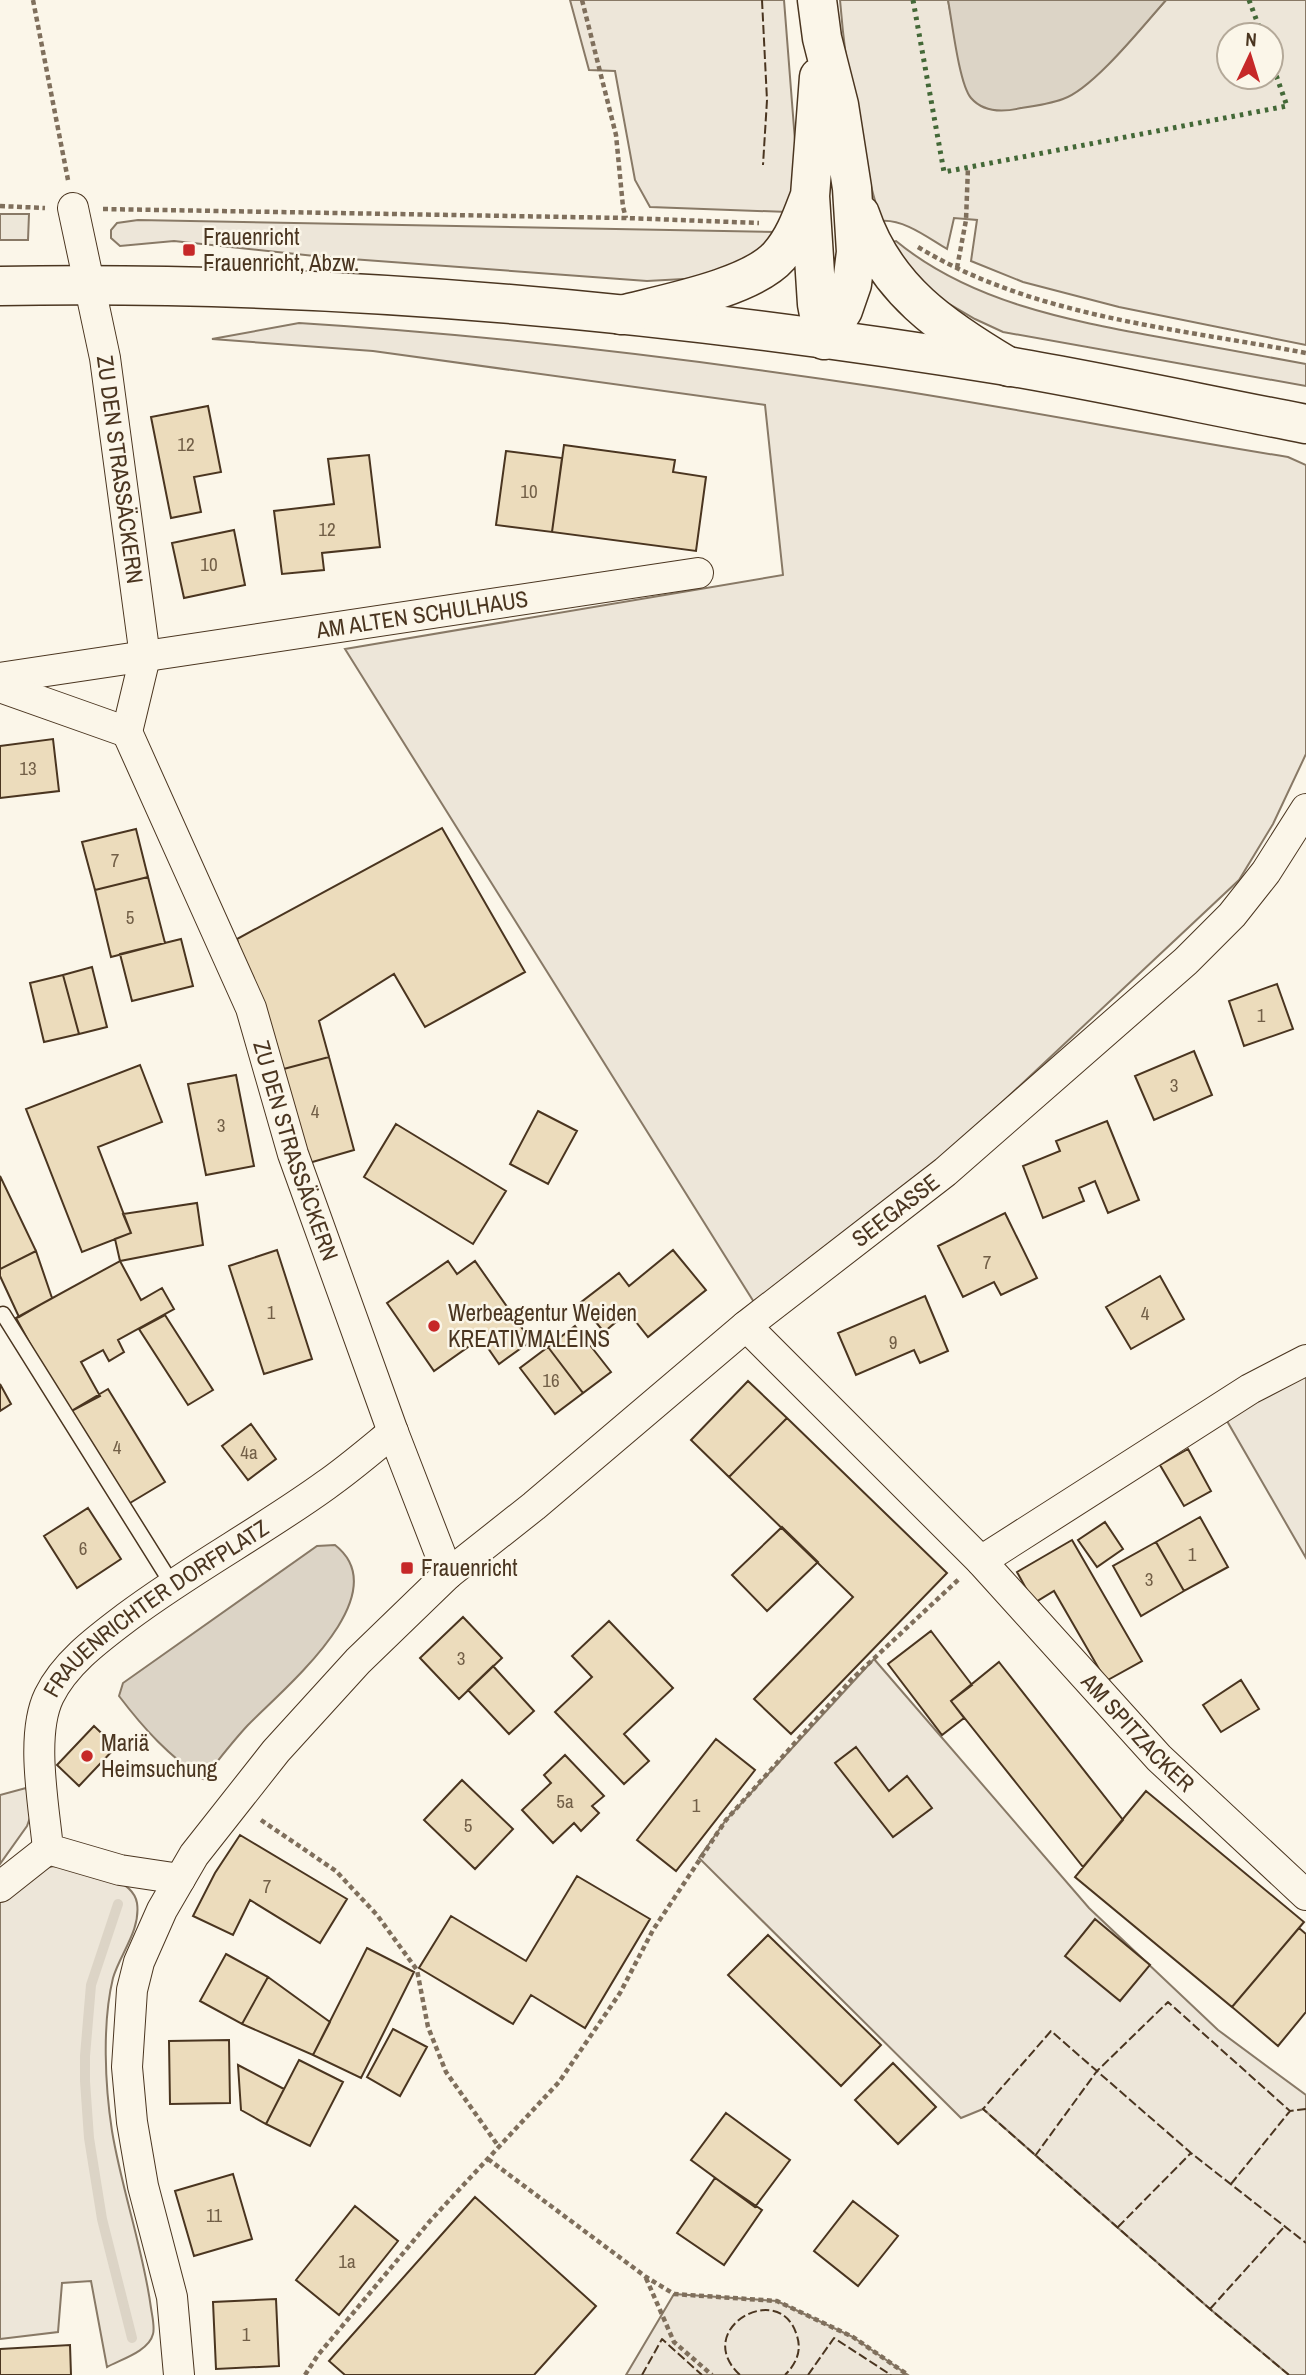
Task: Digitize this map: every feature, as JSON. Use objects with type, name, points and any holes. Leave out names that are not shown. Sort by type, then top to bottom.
[{"type":"main road","points":[[817,0],[822,38],[839,105],[852,188],[856,252],[852,284],[843,310],[824,340]]},
{"type":"main road","points":[[822,38],[804,211],[824,340]]},
{"type":"main road","points":[[852,188],[866,231],[886,269],[909,295],[940,323],[1009,367]]},
{"type":"main road","points":[[621,315],[711,290],[751,275],[777,258],[793,238],[804,211]]},
{"type":"main road","points":[[0,286],[90,285],[378,293],[546,306],[824,340],[1009,367],[1306,424]]},
{"type":"street","name":"ZU DEN STRASSÄCKERN","points":[[73,208],[105,358],[145,657]]},
{"type":"street","name":"AM ALTEN SCHULHAUS","points":[[0,678],[698,573]]},
{"type":"street","points":[[0,687],[127,732],[145,657]]},
{"type":"street","name":"ZU DEN STRASSÄCKERN","points":[[127,732],[251,1008],[293,1154],[393,1432],[448,1574]]},
{"type":"street","name":"SEEGASSE","points":[[448,1574],[534,1506],[746,1326],[946,1172],[1186,961],[1232,915],[1266,872],[1306,809]]},
{"type":"street","name":"AM SPITZACKER","points":[[746,1326],[981,1561],[1159,1758],[1306,1895]]},
{"type":"street","points":[[981,1561],[1250,1389],[1306,1360]]},
{"type":"street","name":"FRAUENRICHTER DORFPLATZ","points":[[48,1849],[39,1748],[40,1724],[48,1697],[63,1674],[96,1640],[172,1584],[327,1485],[393,1432]]},
{"type":"street","points":[[178,2375],[172,2297],[143,2186],[132,2122],[127,2067],[132,1990],[139,1962],[162,1910],[180,1879],[234,1802],[276,1751],[358,1661],[448,1574]]},
{"type":"street","points":[[0,1887],[48,1849],[120,1870],[180,1879]]},
{"type":"lane","points":[[3,1314],[172,1584]]},
{"type":"path","points":[[33,0],[73,208]]},
{"type":"path","points":[[582,0],[616,135],[626,218]]},
{"type":"path","points":[[957,268],[966,220],[968,167]]},
{"type":"path","points":[[0,206],[626,218],[804,211]]},
{"type":"path","points":[[866,231],[904,238],[957,268],[1006,289],[1104,316],[1306,353]]},
{"type":"path","points":[[306,2375],[318,2355],[422,2232],[567,2071],[620,1993],[653,1930],[726,1820],[852,1679],[947,1589],[981,1561]]},
{"type":"path","points":[[234,1802],[336,1871],[377,1915],[417,1970],[428,2027],[446,2072],[499,2147]]},
{"type":"path","points":[[488,2160],[646,2277],[674,2294],[777,2301],[853,2337],[908,2375]]},
{"type":"path","points":[[646,2277],[674,2342],[712,2375]]},
{"type":"shaded area","points":[[570,0],[784,0],[795,141],[795,173],[788,212],[650,207],[635,180],[615,71],[589,70]]},
{"type":"shaded area","points":[[840,0],[948,0],[964,82],[1085,85],[1118,54],[1166,0],[1306,0],[1306,345],[1119,307],[1023,282],[971,261],[977,220],[954,218],[947,249],[907,226],[881,221],[860,139]]},
{"type":"shaded area","points":[[948,0],[1166,0],[1103,70],[1075,93],[1048,104],[1001,111],[976,103],[967,91]]},
{"type":"shaded area","points":[[0,214],[29,214],[28,240],[0,240]]},
{"type":"shaded area","points":[[138,220],[778,232],[763,251],[702,278],[647,281],[324,257],[174,241],[120,246],[111,238],[111,230],[117,223]]},
{"type":"shaded area","points":[[896,241],[955,279],[1021,306],[1090,323],[1306,364],[1306,386],[1003,332],[934,295],[889,243]]},
{"type":"shaded area","points":[[299,323],[517,341],[805,376],[1288,457],[1306,465],[1306,754],[1273,824],[1239,880],[767,1323],[345,649],[783,575],[765,405],[373,351],[212,339]]},
{"type":"shaded area","points":[[1306,1366],[1306,1558],[1223,1414]]},
{"type":"shaded area","points":[[335,1545],[351,1566],[353,1589],[345,1614],[329,1640],[308,1665],[248,1725],[203,1779],[168,1751],[138,1720],[119,1696],[123,1683],[317,1546]]},
{"type":"shaded area","points":[[874,1659],[1089,1908],[1218,2030],[1306,2095],[1306,2375],[1289,2375],[983,2109],[961,2118],[699,1858],[726,1820]]},
{"type":"shaded area","points":[[26,1788],[33,1809],[27,1826],[0,1864],[0,1795]]},
{"type":"shaded area","points":[[54,1866],[115,1880],[133,1893],[137,1903],[136,1923],[113,1978],[107,2015],[106,2075],[112,2131],[143,2263],[154,2331],[141,2350],[107,2367],[91,2281],[62,2283],[58,2332],[0,2339],[0,1902],[36,1870]]},
{"type":"shaded area","points":[[674,2294],[777,2301],[853,2337],[908,2375],[626,2375]]},
{"type":"building","points":[[208,406],[221,472],[194,477],[201,512],[171,518],[151,417]]},
{"type":"building","points":[[564,445],[675,460],[673,472],[706,477],[696,551],[552,532]]},
{"type":"building","points":[[506,451],[562,458],[552,532],[496,525]]},
{"type":"building","points":[[369,455],[380,547],[322,553],[324,570],[282,574],[274,511],[334,504],[328,459]]},
{"type":"building","points":[[234,530],[245,585],[184,598],[172,543]]},
{"type":"building","points":[[53,739],[59,791],[0,798],[0,746]]},
{"type":"building","points":[[442,828],[525,972],[425,1027],[394,974],[319,1021],[329,1057],[276,1071],[237,939]]},
{"type":"building","points":[[136,829],[148,877],[95,890],[82,842]]},
{"type":"building","points":[[148,877],[165,943],[111,957],[95,890]]},
{"type":"building","points":[[181,939],[193,986],[132,1001],[120,954]]},
{"type":"building","points":[[92,967],[107,1027],[79,1034],[63,975]]},
{"type":"building","points":[[63,975],[79,1034],[44,1042],[30,983]]},
{"type":"building","points":[[1277,984],[1293,1029],[1244,1046],[1229,1001]]},
{"type":"building","points":[[1194,1051],[1212,1095],[1154,1120],[1135,1076]]},
{"type":"building","points":[[329,1057],[354,1150],[302,1165],[276,1071]]},
{"type":"building","points":[[140,1065],[162,1122],[98,1147],[131,1233],[82,1252],[26,1109]]},
{"type":"building","points":[[236,1075],[254,1166],[206,1175],[188,1084]]},
{"type":"building","points":[[538,1111],[577,1131],[548,1184],[510,1164]]},
{"type":"building","points":[[1107,1121],[1139,1200],[1108,1213],[1095,1181],[1079,1188],[1084,1201],[1043,1218],[1023,1166],[1060,1151],[1056,1141]]},
{"type":"building","points":[[396,1124],[506,1191],[473,1244],[364,1177]]},
{"type":"building","points":[[0,1176],[36,1251],[0,1269]]},
{"type":"building","points":[[197,1203],[203,1245],[120,1261],[115,1239],[131,1233],[123,1214]]},
{"type":"building","points":[[1005,1213],[1037,1278],[1001,1295],[994,1282],[963,1297],[938,1246]]},
{"type":"building","points":[[277,1250],[312,1359],[264,1374],[229,1266]]},
{"type":"building","points":[[673,1250],[706,1290],[648,1337],[628,1312],[604,1332],[580,1303],[619,1273],[629,1286]]},
{"type":"building","points":[[36,1251],[52,1298],[19,1317],[0,1276],[0,1269]]},
{"type":"building","points":[[120,1261],[141,1300],[162,1288],[174,1309],[118,1340],[124,1352],[109,1361],[103,1350],[81,1362],[100,1396],[68,1413],[16,1318]]},
{"type":"building","points":[[448,1261],[457,1274],[475,1261],[531,1341],[499,1364],[481,1338],[434,1371],[387,1303]]},
{"type":"building","points":[[1160,1276],[1184,1319],[1131,1349],[1106,1307]]},
{"type":"building","points":[[925,1296],[948,1351],[920,1363],[914,1350],[856,1375],[838,1333]]},
{"type":"building","points":[[165,1315],[213,1390],[188,1405],[139,1329]]},
{"type":"building","points":[[575,1326],[611,1372],[583,1393],[548,1347]]},
{"type":"building","points":[[548,1347],[583,1393],[555,1414],[520,1368]]},
{"type":"building","points":[[748,1381],[787,1418],[729,1477],[691,1440]]},
{"type":"building","points":[[0,1384],[11,1404],[0,1411]]},
{"type":"building","points":[[108,1389],[165,1482],[125,1506],[68,1413]]},
{"type":"building","points":[[787,1418],[947,1573],[791,1734],[754,1699],[853,1597],[729,1477]]},
{"type":"building","points":[[251,1424],[276,1459],[248,1480],[222,1446]]},
{"type":"building","points":[[1188,1449],[1211,1491],[1184,1506],[1160,1465]]},
{"type":"building","points":[[88,1508],[121,1559],[77,1588],[44,1536]]},
{"type":"building","points":[[1200,1517],[1228,1567],[1184,1591],[1156,1542]]},
{"type":"building","points":[[1105,1522],[1123,1549],[1097,1567],[1078,1540]]},
{"type":"building","points":[[782,1527],[818,1562],[767,1611],[732,1575]]},
{"type":"building","points":[[1072,1540],[1142,1661],[1106,1681],[1054,1591],[1034,1603],[1017,1572]]},
{"type":"building","points":[[1156,1542],[1184,1591],[1141,1616],[1113,1566]]},
{"type":"building","points":[[463,1617],[502,1658],[459,1699],[420,1658]]},
{"type":"building","points":[[609,1621],[673,1688],[624,1734],[649,1761],[624,1784],[555,1712],[592,1677],[572,1656]]},
{"type":"building","points":[[931,1631],[972,1685],[951,1701],[964,1718],[942,1735],[888,1664]]},
{"type":"building","points":[[999,1662],[1123,1820],[1083,1867],[951,1701]]},
{"type":"building","points":[[493,1666],[534,1711],[509,1734],[468,1690]]},
{"type":"building","points":[[1241,1680],[1259,1709],[1221,1732],[1203,1705]]},
{"type":"building","name":"Mariä Heimsuchung","points":[[94,1726],[116,1747],[79,1786],[57,1765]]},
{"type":"building","points":[[716,1739],[755,1770],[676,1871],[637,1840]]},
{"type":"building","points":[[856,1747],[889,1791],[907,1776],[932,1808],[893,1837],[835,1763]]},
{"type":"building","points":[[565,1755],[604,1796],[592,1806],[599,1813],[581,1831],[574,1823],[553,1843],[522,1810],[551,1783],[544,1775]]},
{"type":"building","points":[[462,1780],[513,1829],[475,1869],[424,1820]]},
{"type":"building","points":[[1146,1791],[1304,1922],[1232,2007],[1075,1877]]},
{"type":"building","points":[[240,1835],[347,1899],[320,1943],[250,1900],[233,1935],[193,1916],[215,1873]]},
{"type":"building","points":[[577,1876],[650,1919],[585,2028],[531,1995],[513,2024],[419,1968],[451,1916],[526,1961]]},
{"type":"building","points":[[1095,1919],[1150,1965],[1120,2001],[1065,1956]]},
{"type":"building","points":[[1299,1928],[1306,1934],[1306,2012],[1278,2046],[1232,2007]]},
{"type":"building","points":[[768,1935],[881,2045],[841,2086],[728,1975]]},
{"type":"building","points":[[367,1948],[414,1972],[361,2078],[313,2055]]},
{"type":"building","points":[[226,1954],[268,1977],[242,2024],[200,2001]]},
{"type":"building","points":[[268,1977],[330,2022],[313,2055],[242,2024]]},
{"type":"building","points":[[393,2029],[427,2047],[400,2096],[367,2077]]},
{"type":"building","points":[[229,2040],[230,2103],[170,2104],[169,2041]]},
{"type":"building","points":[[299,2060],[343,2082],[310,2146],[266,2124]]},
{"type":"building","points":[[893,2063],[936,2107],[898,2144],[855,2100]]},
{"type":"building","points":[[238,2065],[284,2089],[266,2124],[241,2110]]},
{"type":"building","points":[[726,2113],[790,2160],[755,2207],[691,2160]]},
{"type":"building","points":[[233,2174],[252,2239],[194,2256],[175,2191]]},
{"type":"building","points":[[715,2178],[762,2210],[724,2265],[677,2233]]},
{"type":"building","points":[[475,2197],[596,2306],[534,2375],[345,2375],[329,2361]]},
{"type":"building","points":[[853,2201],[898,2236],[858,2286],[814,2251]]},
{"type":"building","points":[[355,2206],[398,2241],[339,2315],[296,2280]]},
{"type":"building","points":[[276,2299],[279,2366],[216,2369],[213,2302]]},
{"type":"building","points":[[70,2345],[71,2375],[0,2375],[0,2349]]},
{"type":"waterway","points":[[118,1904],[91,1985],[85,2081],[89,2138],[102,2219],[132,2338]]},
{"type":"hedge","points":[[913,0],[944,172],[1287,106],[1282,91]]},
{"type":"hedge","points":[[1249,0],[1257,21]]},
{"type":"fence","points":[[762,0],[767,100],[763,165]]},
{"type":"fence","points":[[1035,2156],[1097,2071],[1168,2002],[1290,2111],[1306,2109]]},
{"type":"fence","points":[[1289,2375],[983,2109],[1051,2031],[1191,2153],[1306,2243]]},
{"type":"fence","points":[[1231,2184],[1290,2111]]},
{"type":"fence","points":[[1118,2227],[1191,2153]]},
{"type":"fence","points":[[1210,2309],[1284,2227]]},
{"type":"fence","points":[[740,2375],[727,2358],[726,2341],[732,2327],[744,2316],[759,2311],[774,2311],[788,2319],[797,2336],[797,2357],[785,2375]]},
{"type":"fence","points":[[808,2375],[834,2338],[891,2375]]},
{"type":"fence","points":[[642,2375],[662,2339],[702,2375]]},
{"type":"place","name":"Frauenricht Frauenricht, Abzw.","points":[[189,250]]},
{"type":"place","name":"Werbeagentur Weiden KREATIVMALEINS","points":[[434,1326]]},
{"type":"place","name":"Frauenricht","points":[[407,1568]]},
{"type":"place","name":"Mariä Heimsuchung","points":[[87,1756]]}]
